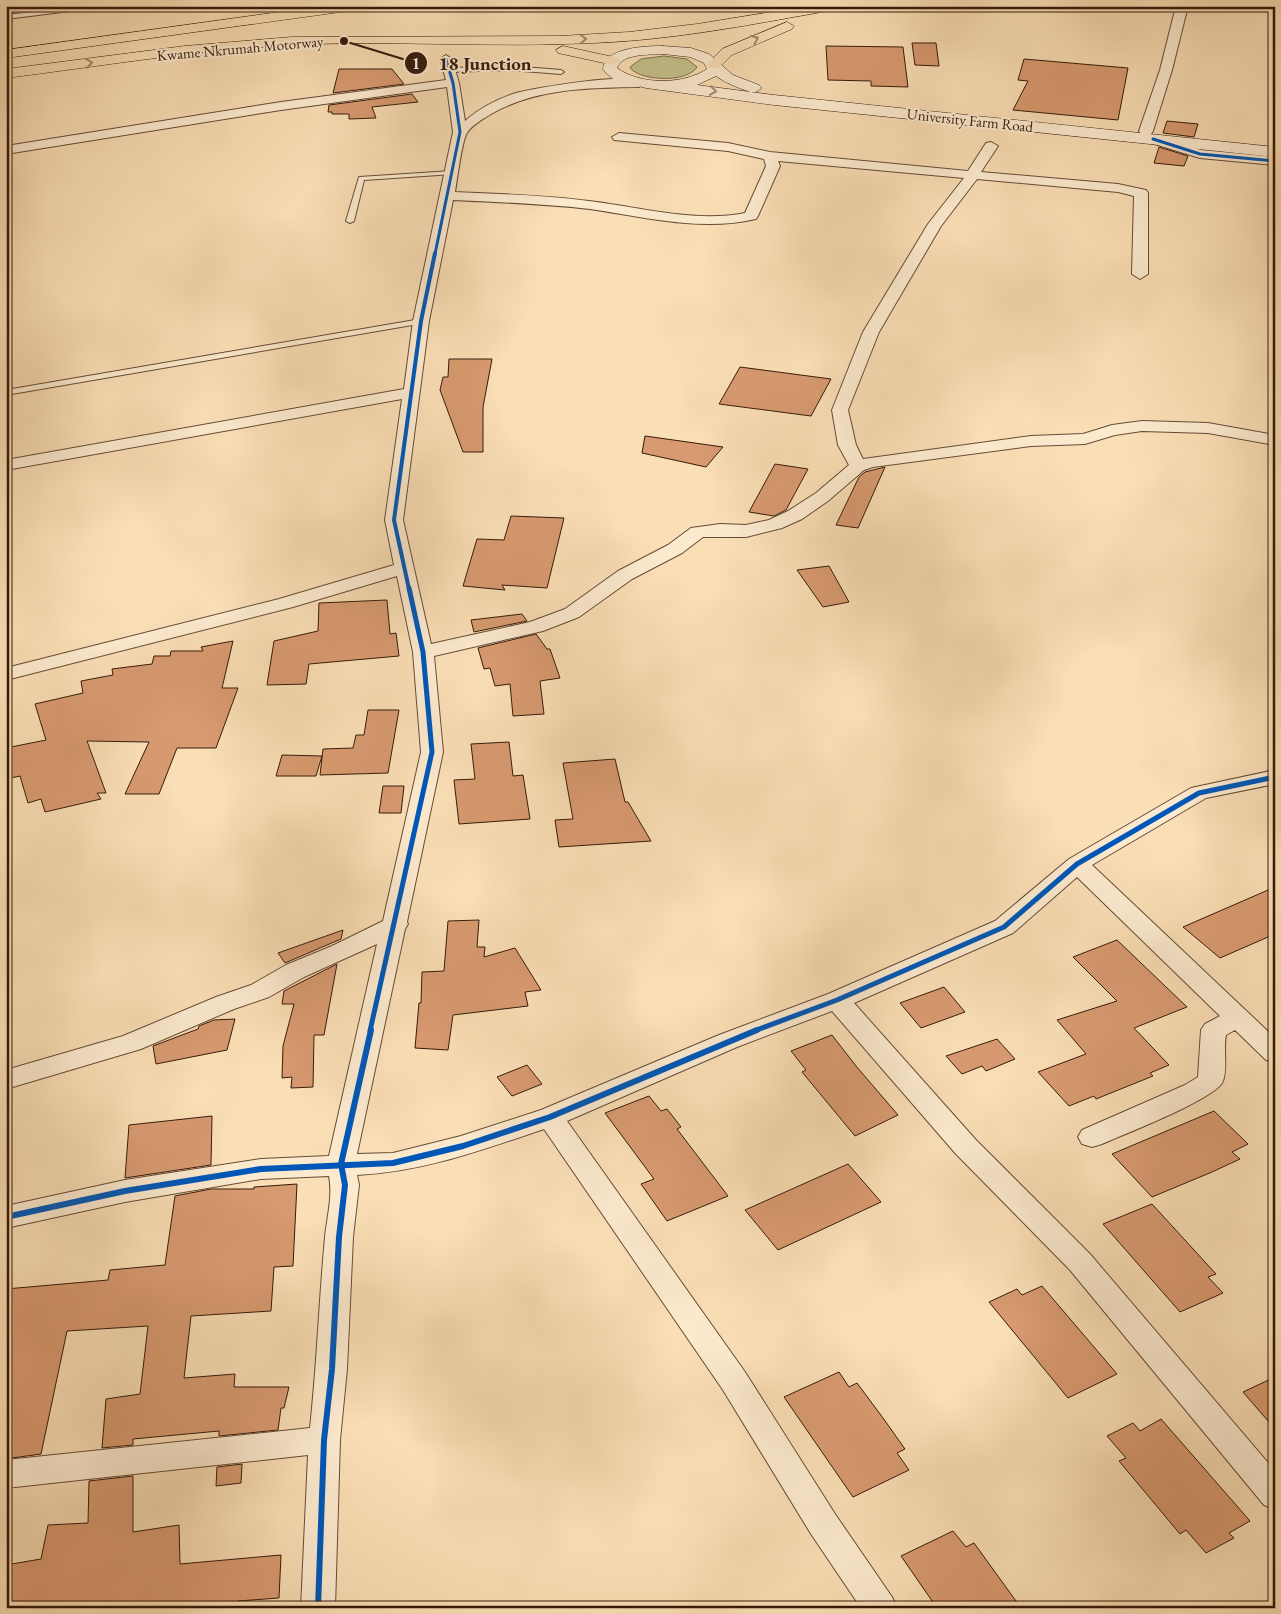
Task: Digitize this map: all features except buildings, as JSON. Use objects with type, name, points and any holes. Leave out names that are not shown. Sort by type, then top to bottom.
[{"type":"highway","points":[[6,56],[355,6]]},
{"type":"highway","name":"Kwame Nkrumah Motorway","points":[[6,56],[282,28],[528,30],[601,27],[669,22],[778,6]]},
{"type":"highway","points":[[715,66],[727,52],[773,31],[839,7]]},
{"type":"highway","name":"Kwame Nkrumah Motorway","points":[[6,74],[208,48],[294,41],[560,40],[624,37],[692,30],[839,7]]},
{"type":"highway","points":[[6,83],[403,44],[531,45],[587,54],[613,68]]},
{"type":"street","points":[[1181,10],[1150,135],[1200,154],[1275,161]]},
{"type":"street","name":"University Farm Road","points":[[613,68],[632,53],[663,50],[705,57],[728,78],[750,87],[1150,135],[1275,152]]},
{"type":"street","points":[[460,132],[473,119],[493,107],[520,96],[588,84],[639,83],[665,85],[700,79],[711,74],[715,66]]},
{"type":"street","points":[[588,84],[613,68],[639,83]]},
{"type":"street","points":[[6,150],[281,106],[449,71],[460,132],[421,320],[413,392],[394,520],[403,568],[423,652],[432,752],[396,924],[341,1164],[345,1185],[339,1238],[332,1369],[324,1440],[318,1608]]},
{"type":"street","name":"University Farm Road","points":[[665,85],[774,100],[1150,135],[1275,144]]},
{"type":"street","points":[[619,137],[728,147],[770,156],[1118,188],[1141,192],[1140,274]]},
{"type":"street","points":[[858,466],[847,446],[840,410],[871,332],[935,224],[992,146]]},
{"type":"street","points":[[448,196],[524,200],[687,217],[738,220],[751,216],[773,166],[770,156]]},
{"type":"street","points":[[6,465],[413,392]]},
{"type":"street","points":[[423,652],[536,627],[572,613],[625,575],[675,549],[698,532],[746,531],[775,524],[795,515],[858,466],[888,459],[1031,441],[1085,439],[1112,430],[1142,426],[1208,428],[1275,440]]},
{"type":"street","points":[[6,674],[286,602],[403,568]]},
{"type":"street","points":[[6,1217],[125,1191],[261,1169],[393,1163],[463,1146],[550,1116],[728,1041],[838,1000],[1004,927],[1077,864],[1199,793],[1275,777]]},
{"type":"street","points":[[1077,864],[1275,1053]]},
{"type":"street","points":[[6,1080],[132,1042],[225,1003],[260,991],[295,971],[341,952],[396,924]]},
{"type":"street","points":[[838,1000],[966,1146],[1080,1262],[1275,1495]]},
{"type":"street","points":[[1092,1137],[1194,1092],[1210,1082],[1214,1067],[1209,1043],[1214,1030],[1237,1018]]},
{"type":"street","points":[[550,1116],[734,1382],[823,1524],[880,1608]]},
{"type":"street","points":[[6,1474],[324,1440]]},
{"type":"lane","points":[[6,17],[68,8],[108,6]]},
{"type":"lane","points":[[449,71],[510,68],[561,72]]},
{"type":"lane","points":[[350,221],[361,178],[452,173]]},
{"type":"lane","points":[[6,393],[421,320]]},
{"type":"shaded area","points":[[664,56],[687,59],[697,67],[684,76],[655,78],[637,73],[630,67],[641,59]]},
{"type":"cycle path","points":[[318,1608],[324,1440],[332,1369],[339,1237],[345,1185],[341,1164],[432,752],[423,652],[394,520],[421,321],[460,132],[453,83],[446,59]]},
{"type":"cycle path","points":[[1153,139],[1200,154],[1275,161]]},
{"type":"cycle path","points":[[6,1217],[125,1191],[261,1169],[393,1163],[463,1146],[550,1117],[728,1041],[837,1000],[1004,927],[1077,864],[1199,793],[1275,777]]},
{"type":"place","name":"18 Junction","points":[[344,41]]}]
